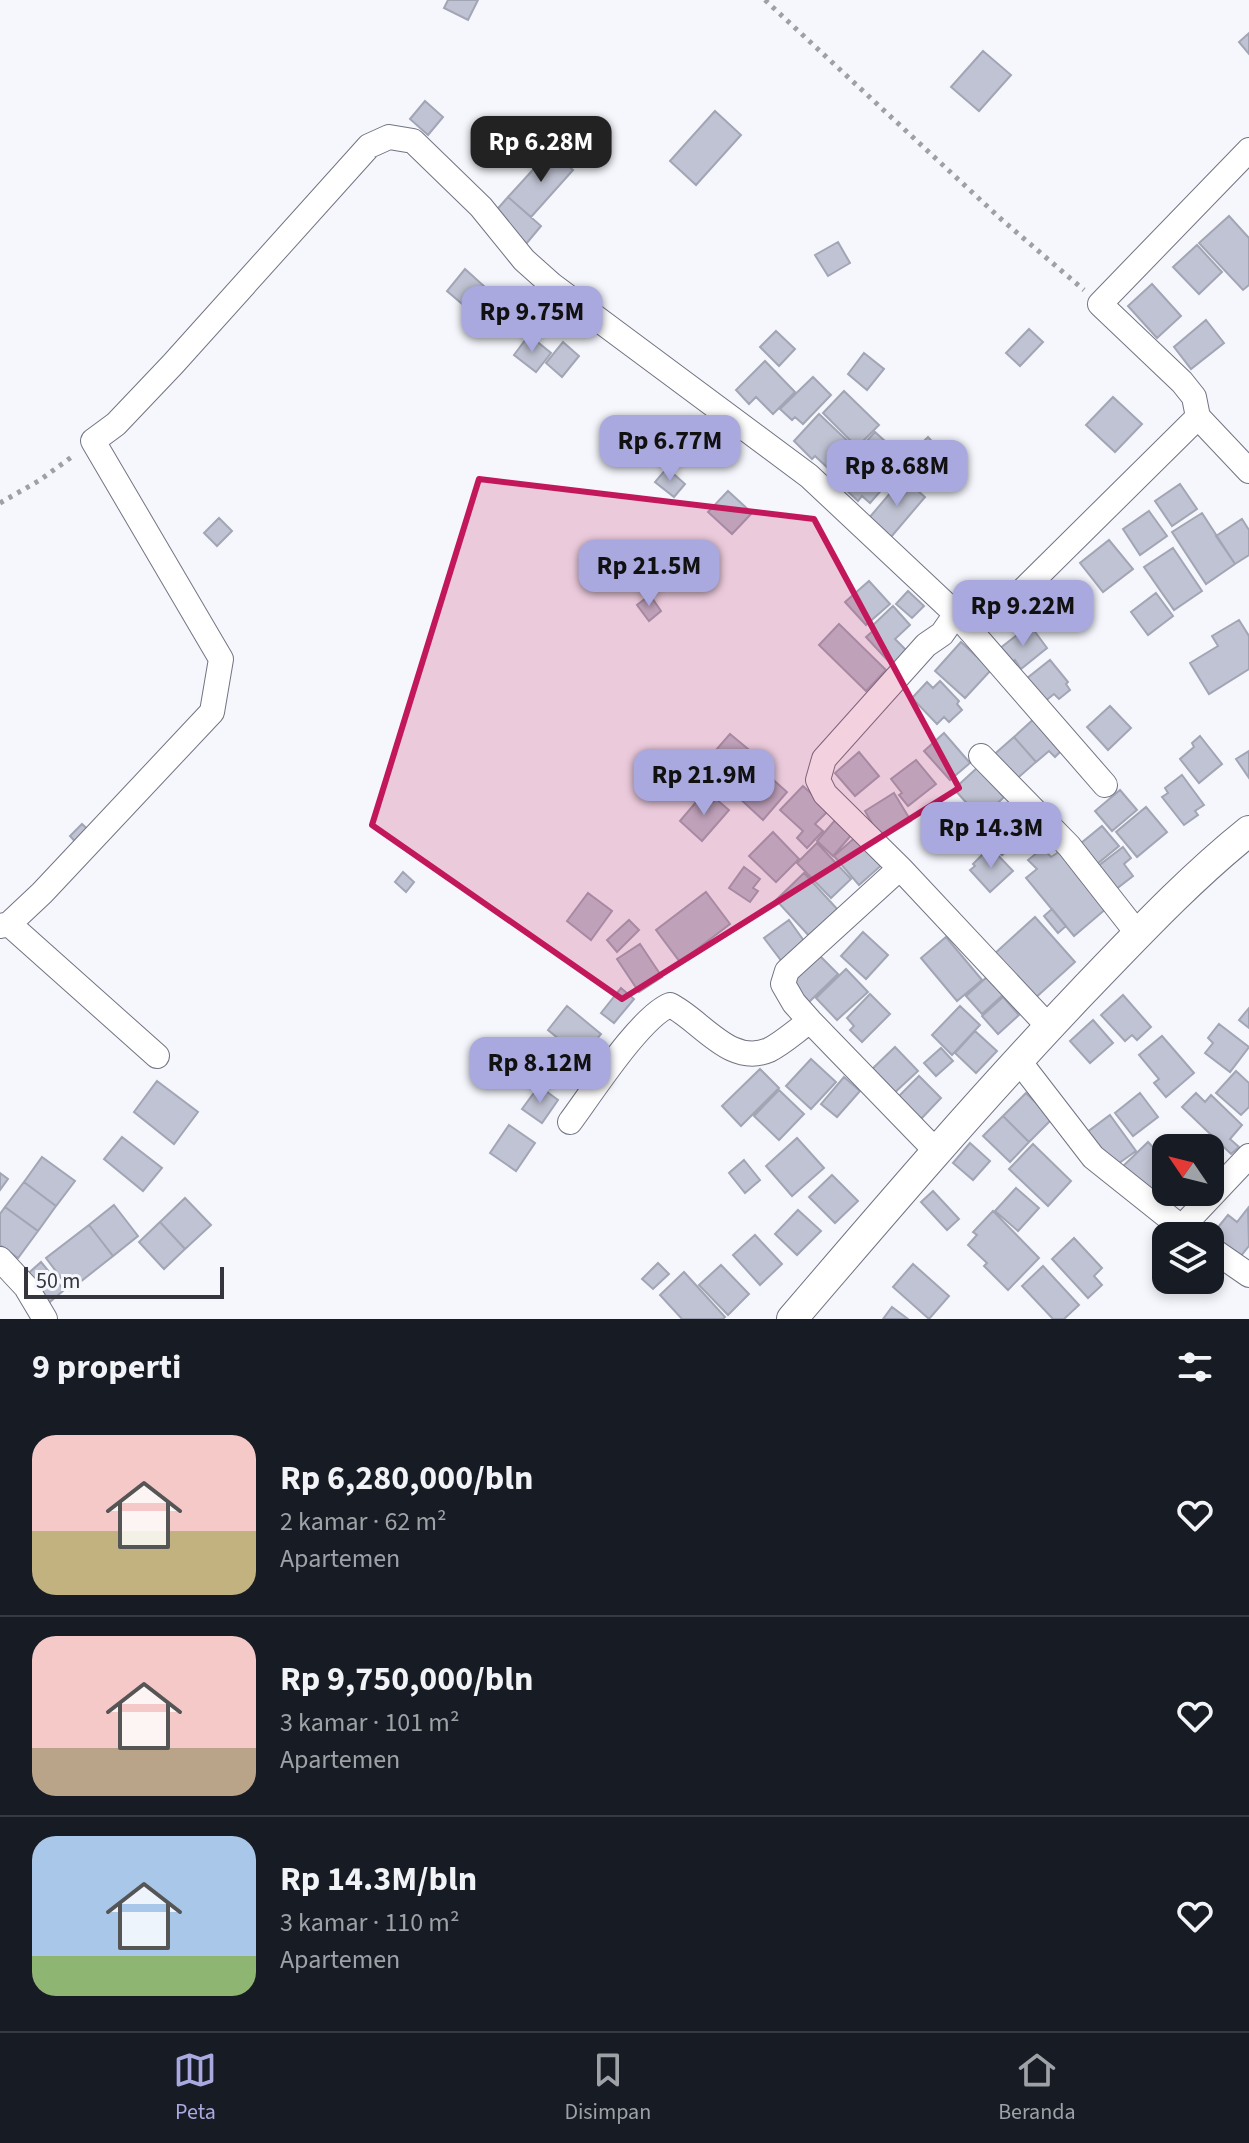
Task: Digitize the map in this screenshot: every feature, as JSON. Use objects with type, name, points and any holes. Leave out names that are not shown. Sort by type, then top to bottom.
[{"type":"street","points":[[157,1056],[4,925],[42,893],[212,712],[221,659],[93,441],[116,424],[173,364],[369,146],[389,137],[413,141],[481,207],[524,260],[552,285],[809,476],[956,614],[1105,785]]},
{"type":"street","points":[[1249,150],[1100,304],[1182,382],[1194,397],[1198,417],[1249,471]]},
{"type":"street","points":[[956,614],[979,616],[1000,610],[1010,603],[1198,417]]},
{"type":"street","points":[[956,614],[942,634],[926,645],[824,759],[818,780],[825,794],[900,868],[1049,1027]]},
{"type":"street","points":[[981,756],[1069,846],[1138,934]]},
{"type":"street","points":[[792,1319],[936,1151],[1049,1027],[1138,934],[1249,831]]},
{"type":"street","points":[[900,868],[787,971],[783,984],[810,1021],[936,1151]]},
{"type":"street","points":[[570,1122],[635,1036],[660,1009],[670,1005],[679,1009],[741,1054],[772,1049],[810,1021]]},
{"type":"street","points":[[1019,1061],[1093,1157],[1174,1222]]},
{"type":"street","points":[[1195,1222],[1249,1156]]},
{"type":"street","points":[[1224,1258],[1249,1275]]},
{"type":"street","points":[[0,1259],[26,1287],[45,1319]]},
{"type":"path","points":[[765,0],[1001,219],[1100,304]]},
{"type":"path","points":[[0,503],[40,480],[93,441]]},
{"type":"highlighted area","points":[[479,479],[814,519],[959,788],[622,999],[372,825]]},
{"type":"building","points":[[448,0],[478,0],[468,20],[444,8]]},
{"type":"building","points":[[1249,33],[1249,54],[1239,42]]},
{"type":"building","points":[[983,51],[1011,75],[979,111],[951,87]]},
{"type":"building","points":[[425,101],[443,117],[428,135],[410,119]]},
{"type":"building","points":[[715,111],[741,135],[696,185],[670,161]]},
{"type":"building","points":[[551,150],[573,170],[531,217],[508,197]]},
{"type":"building","points":[[508,197],[541,226],[526,244],[493,214]]},
{"type":"building","points":[[1229,216],[1249,238],[1249,285],[1243,290],[1199,243]]},
{"type":"building","points":[[838,242],[850,263],[828,276],[815,255]]},
{"type":"building","points":[[1197,245],[1222,272],[1199,294],[1173,267]]},
{"type":"building","points":[[465,269],[485,287],[467,308],[447,291]]},
{"type":"building","points":[[1152,284],[1181,316],[1157,338],[1128,306]]},
{"type":"building","points":[[1206,320],[1224,343],[1191,369],[1174,347]]},
{"type":"building","points":[[1029,329],[1043,342],[1020,366],[1006,353]]},
{"type":"building","points":[[776,331],[795,349],[779,366],[760,347]]},
{"type":"building","points":[[529,335],[551,353],[536,372],[514,355]]},
{"type":"building","points":[[563,342],[579,356],[562,377],[546,363]]},
{"type":"building","points":[[864,353],[884,369],[867,390],[848,374]]},
{"type":"building","points":[[765,361],[795,392],[773,414],[756,397],[749,404],[736,390]]},
{"type":"building","points":[[813,377],[831,395],[803,424],[795,417],[792,420],[780,409]]},
{"type":"building","points":[[844,391],[879,425],[857,447],[823,413]]},
{"type":"building","points":[[1113,397],[1142,424],[1115,452],[1086,425]]},
{"type":"building","points":[[819,414],[853,446],[831,471],[815,456],[812,459],[794,441]]},
{"type":"building","points":[[875,432],[907,461],[870,503],[862,496],[858,501],[844,488],[863,467],[852,457]]},
{"type":"building","points":[[928,437],[937,447],[926,458],[917,448]]},
{"type":"building","points":[[667,468],[685,484],[674,497],[655,482]]},
{"type":"building","points":[[903,478],[925,497],[891,537],[869,518]]},
{"type":"building","points":[[1180,484],[1197,509],[1172,526],[1155,501]]},
{"type":"building","points":[[728,491],[752,513],[732,534],[708,512]]},
{"type":"building","points":[[1149,511],[1167,536],[1140,555],[1123,529]]},
{"type":"building","points":[[1202,513],[1235,564],[1206,584],[1172,532]]},
{"type":"building","points":[[219,518],[232,531],[217,546],[204,533]]},
{"type":"building","points":[[1242,519],[1249,530],[1249,555],[1235,564],[1216,536]]},
{"type":"building","points":[[1109,540],[1133,569],[1103,592],[1080,563]]},
{"type":"building","points":[[1173,548],[1202,591],[1174,610],[1144,567]]},
{"type":"building","points":[[869,581],[890,604],[866,625],[845,602]]},
{"type":"building","points":[[908,591],[924,606],[912,618],[896,604]]},
{"type":"building","points":[[1156,593],[1173,616],[1148,635],[1131,612]]},
{"type":"building","points":[[650,595],[661,611],[649,621],[637,605]]},
{"type":"building","points":[[893,606],[910,625],[895,639],[907,651],[892,665],[866,637],[874,630],[871,627]]},
{"type":"building","points":[[1239,620],[1249,636],[1249,669],[1209,694],[1190,663],[1218,646],[1212,636]]},
{"type":"building","points":[[839,624],[886,670],[866,691],[819,645]]},
{"type":"building","points":[[1030,625],[1047,648],[1021,669],[1015,660],[1010,664],[999,649]]},
{"type":"building","points":[[961,642],[991,670],[965,698],[935,671]]},
{"type":"building","points":[[1050,660],[1068,682],[1066,684],[1070,690],[1059,699],[1054,694],[1044,702],[1026,679]]},
{"type":"building","points":[[940,681],[959,701],[957,704],[962,710],[949,722],[944,717],[937,724],[912,698],[927,682],[933,688]]},
{"type":"building","points":[[1110,706],[1131,728],[1108,750],[1087,727]]},
{"type":"building","points":[[1037,716],[1063,749],[1055,757],[1049,751],[1036,762],[1014,737]]},
{"type":"building","points":[[944,733],[970,763],[950,780],[924,751]]},
{"type":"building","points":[[730,734],[753,753],[725,784],[703,765]]},
{"type":"building","points":[[1200,736],[1222,764],[1199,783],[1180,759],[1194,747],[1192,743]]},
{"type":"building","points":[[1014,737],[1036,762],[1012,783],[990,758]]},
{"type":"building","points":[[1249,751],[1249,778],[1236,759]]},
{"type":"building","points":[[859,752],[879,776],[855,796],[835,773]]},
{"type":"building","points":[[916,760],[936,784],[908,806],[891,779]]},
{"type":"building","points":[[977,768],[1004,797],[981,819],[954,789]]},
{"type":"building","points":[[761,769],[787,792],[763,820],[737,796]]},
{"type":"building","points":[[1182,775],[1204,805],[1195,811],[1198,815],[1184,825],[1162,797],[1168,793],[1165,788]]},
{"type":"building","points":[[803,786],[829,810],[815,824],[823,831],[807,848],[797,838],[803,831],[780,810]]},
{"type":"building","points":[[1120,790],[1137,810],[1112,831],[1095,811]]},
{"type":"building","points":[[894,793],[911,821],[881,839],[865,811]]},
{"type":"building","points":[[703,794],[713,802],[716,799],[729,810],[702,841],[680,821]]},
{"type":"building","points":[[960,805],[980,829],[955,850],[934,826]]},
{"type":"building","points":[[1011,807],[1030,831],[1002,855],[982,831]]},
{"type":"building","points":[[1146,807],[1167,832],[1137,857],[1116,832]]},
{"type":"building","points":[[837,818],[854,832],[833,856],[817,841]]},
{"type":"building","points":[[82,824],[94,835],[81,848],[70,836]]},
{"type":"building","points":[[1102,826],[1119,846],[1097,864],[1080,844]]},
{"type":"building","points":[[773,832],[799,859],[776,882],[749,856]]},
{"type":"building","points":[[859,834],[884,863],[859,885],[834,856]]},
{"type":"building","points":[[817,843],[851,879],[831,898],[797,863]]},
{"type":"building","points":[[990,847],[1013,871],[990,892],[970,870]]},
{"type":"building","points":[[1123,847],[1131,858],[1124,864],[1133,876],[1111,893],[1093,870]]},
{"type":"building","points":[[1043,848],[1051,857],[1060,851],[1107,908],[1074,936],[1026,878],[1037,869],[1028,860]]},
{"type":"building","points":[[744,867],[760,879],[753,888],[758,891],[750,902],[729,888]]},
{"type":"building","points":[[403,872],[414,882],[406,892],[395,882]]},
{"type":"building","points":[[804,873],[839,911],[811,938],[776,900]]},
{"type":"building","points":[[706,892],[730,924],[680,962],[656,930]]},
{"type":"building","points":[[588,893],[612,911],[591,940],[567,921]]},
{"type":"building","points":[[1052,909],[1066,926],[1058,933],[1044,916]]},
{"type":"building","points":[[1035,917],[1075,962],[1033,1000],[993,955]]},
{"type":"building","points":[[629,920],[639,930],[617,952],[607,940]]},
{"type":"building","points":[[789,920],[807,945],[783,963],[764,938]]},
{"type":"building","points":[[863,932],[888,955],[866,979],[841,956]]},
{"type":"building","points":[[946,937],[982,980],[957,1001],[921,958]]},
{"type":"building","points":[[640,944],[662,977],[639,992],[617,959]]},
{"type":"building","points":[[818,954],[838,974],[809,1002],[789,982]]},
{"type":"building","points":[[846,969],[868,992],[837,1020],[816,998]]},
{"type":"building","points":[[988,976],[1004,994],[982,1014],[966,996]]},
{"type":"building","points":[[621,988],[634,999],[614,1023],[601,1013]]},
{"type":"building","points":[[870,994],[890,1014],[862,1042],[850,1030],[854,1026],[847,1018]]},
{"type":"building","points":[[1123,995],[1151,1027],[1137,1040],[1132,1035],[1125,1041],[1101,1015]]},
{"type":"building","points":[[1003,997],[1019,1015],[998,1034],[982,1016]]},
{"type":"building","points":[[567,1006],[601,1034],[581,1057],[548,1030]]},
{"type":"building","points":[[960,1006],[980,1025],[952,1055],[932,1035]]},
{"type":"building","points":[[1249,1008],[1249,1028],[1239,1020]]},
{"type":"building","points":[[1093,1020],[1113,1043],[1090,1063],[1070,1041]]},
{"type":"building","points":[[1219,1024],[1249,1047],[1230,1072],[1205,1053],[1213,1043],[1208,1038]]},
{"type":"building","points":[[975,1031],[997,1051],[976,1073],[955,1053]]},
{"type":"building","points":[[1162,1036],[1194,1073],[1166,1097],[1154,1083],[1159,1079],[1139,1055]]},
{"type":"building","points":[[895,1047],[918,1071],[892,1095],[870,1071]]},
{"type":"building","points":[[941,1048],[953,1061],[936,1076],[924,1063]]},
{"type":"building","points":[[811,1059],[836,1082],[811,1109],[786,1086]]},
{"type":"building","points":[[760,1069],[779,1088],[741,1126],[722,1106]]},
{"type":"building","points":[[1236,1071],[1249,1083],[1249,1107],[1241,1115],[1216,1093]]},
{"type":"building","points":[[919,1076],[941,1098],[921,1119],[898,1097]]},
{"type":"building","points":[[844,1077],[860,1091],[837,1117],[821,1104]]},
{"type":"building","points":[[157,1081],[198,1112],[174,1144],[134,1112]]},
{"type":"building","points":[[539,1086],[558,1100],[542,1123],[522,1109]]},
{"type":"building","points":[[779,1090],[804,1114],[779,1140],[754,1116]]},
{"type":"building","points":[[1026,1093],[1052,1119],[1029,1142],[1003,1116]]},
{"type":"building","points":[[1140,1093],[1158,1117],[1133,1136],[1115,1113]]},
{"type":"building","points":[[1196,1093],[1205,1102],[1211,1095],[1242,1125],[1230,1139],[1239,1147],[1231,1154],[1224,1147],[1224,1134],[1210,1134],[1182,1107]]},
{"type":"building","points":[[1110,1115],[1136,1151],[1115,1166],[1086,1133]]},
{"type":"building","points":[[1003,1116],[1029,1142],[1010,1162],[983,1136]]},
{"type":"building","points":[[509,1125],[535,1143],[516,1171],[490,1153]]},
{"type":"building","points":[[122,1137],[162,1168],[143,1191],[104,1159]]},
{"type":"building","points":[[797,1138],[824,1168],[792,1196],[766,1166]]},
{"type":"building","points":[[1148,1142],[1152,1146],[1152,1202],[1117,1172]]},
{"type":"building","points":[[970,1143],[990,1161],[973,1180],[953,1163]]},
{"type":"building","points":[[1033,1144],[1071,1181],[1048,1206],[1009,1169]]},
{"type":"building","points":[[42,1157],[75,1181],[56,1206],[24,1182]]},
{"type":"building","points":[[744,1160],[760,1180],[745,1193],[729,1173]]},
{"type":"building","points":[[0,1173],[8,1179],[0,1190]]},
{"type":"building","points":[[832,1175],[858,1201],[835,1223],[809,1197]]},
{"type":"building","points":[[24,1182],[56,1206],[38,1231],[5,1207]]},
{"type":"building","points":[[1016,1188],[1039,1208],[1018,1231],[995,1211]]},
{"type":"building","points":[[933,1191],[959,1219],[947,1230],[921,1202]]},
{"type":"building","points":[[185,1198],[211,1225],[185,1249],[160,1222]]},
{"type":"building","points":[[114,1205],[138,1236],[113,1256],[89,1225]]},
{"type":"building","points":[[5,1207],[38,1231],[18,1258],[0,1245],[0,1214]]},
{"type":"building","points":[[1248,1208],[1249,1246],[1236,1262],[1224,1250],[1222,1222],[1228,1215],[1237,1222]]},
{"type":"building","points":[[798,1210],[821,1231],[797,1255],[775,1234]]},
{"type":"building","points":[[993,1211],[1039,1258],[1008,1290],[968,1245],[977,1235],[973,1232]]},
{"type":"building","points":[[160,1222],[185,1249],[164,1269],[139,1242]]},
{"type":"building","points":[[89,1225],[113,1256],[70,1290],[46,1258]]},
{"type":"building","points":[[755,1235],[782,1264],[760,1285],[733,1255]]},
{"type":"building","points":[[1074,1238],[1102,1268],[1094,1276],[1102,1285],[1088,1298],[1052,1259]]},
{"type":"building","points":[[41,1262],[64,1290],[45,1306],[23,1278]]},
{"type":"building","points":[[658,1263],[669,1274],[653,1289],[642,1279]]},
{"type":"building","points":[[913,1264],[949,1296],[929,1319],[893,1287]]},
{"type":"building","points":[[721,1265],[749,1294],[728,1315],[699,1285]]},
{"type":"building","points":[[1043,1266],[1079,1305],[1064,1319],[1053,1319],[1022,1286]]},
{"type":"building","points":[[684,1272],[725,1317],[723,1319],[682,1319],[660,1295]]},
{"type":"building","points":[[892,1307],[908,1319],[883,1319]]}]
